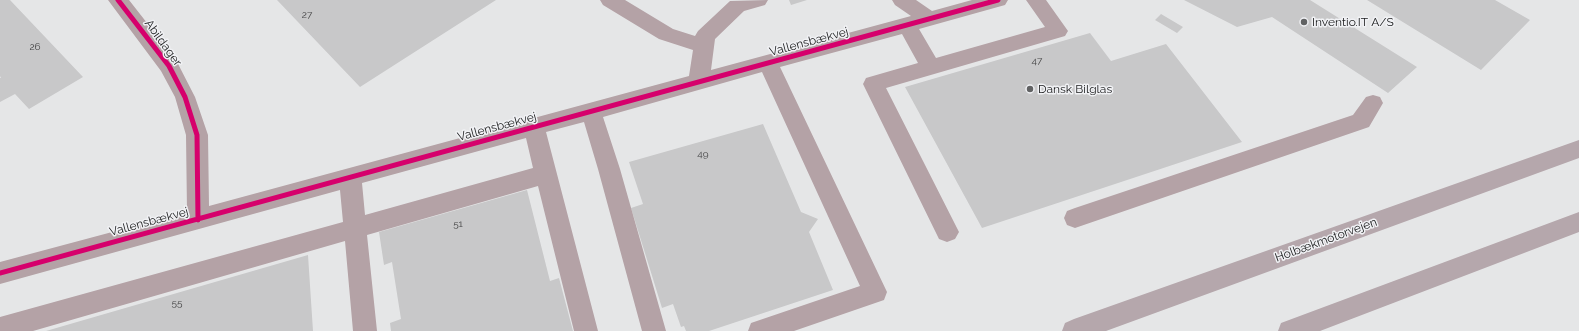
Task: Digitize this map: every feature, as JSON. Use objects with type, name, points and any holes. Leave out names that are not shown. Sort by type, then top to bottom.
[{"type":"highway","name":"Holbækmotorvejen","points":[[1074,331],[1579,149]]},
{"type":"highway","points":[[1290,331],[1579,222]]},
{"type":"street","name":"Abildager","points":[[118,0],[169,66],[185,97],[197,135],[198,220]]},
{"type":"street","points":[[610,0],[666,34],[704,46]]},
{"type":"street","points":[[699,82],[705,36],[737,6],[758,0]]},
{"type":"street","points":[[902,0],[929,19]]},
{"type":"street","name":"Vallensbækvej","points":[[0,273],[998,0]]},
{"type":"street","points":[[947,232],[873,84],[1058,31],[1036,0]]},
{"type":"street","points":[[907,25],[931,67]]},
{"type":"street","points":[[760,331],[875,292],[768,63]]},
{"type":"street","points":[[1075,218],[1361,121],[1374,103]]},
{"type":"street","points":[[591,112],[609,169],[654,331]]},
{"type":"street","points":[[534,127],[586,331]]},
{"type":"street","points":[[0,329],[546,174]]},
{"type":"street","points":[[350,178],[365,331]]},
{"type":"building","points":[[0,0],[10,0],[83,77],[29,109],[15,94],[0,102]]},
{"type":"building","points":[[277,0],[496,0],[360,87]]},
{"type":"building","points":[[789,0],[807,0],[791,5]]},
{"type":"building","points":[[1184,0],[1310,0],[1417,67],[1388,93],[1272,17],[1237,27]]},
{"type":"building","points":[[1367,0],[1495,0],[1530,20],[1481,70]]},
{"type":"building","points":[[1161,14],[1183,27],[1177,33],[1155,20]]},
{"type":"building","points":[[1090,33],[1111,61],[1166,44],[1242,142],[982,228],[905,87]]},
{"type":"building","points":[[763,124],[801,212],[818,219],[809,232],[833,290],[709,331],[686,331],[684,326],[681,327],[673,304],[662,308],[631,208],[643,204],[629,162]]},
{"type":"building","points":[[527,190],[550,281],[559,278],[573,331],[391,331],[390,323],[401,319],[392,262],[384,265],[379,232]]},
{"type":"building","points":[[308,255],[313,331],[46,331]]},
{"type":"cycle path","points":[[118,0],[169,66],[185,97],[197,135],[198,220]]},
{"type":"cycle path","points":[[0,273],[998,0]]},
{"type":"place","name":"Inventio.IT A/S","points":[[1304,22]]},
{"type":"place","name":"Dansk Bilglas","points":[[1030,89]]}]
